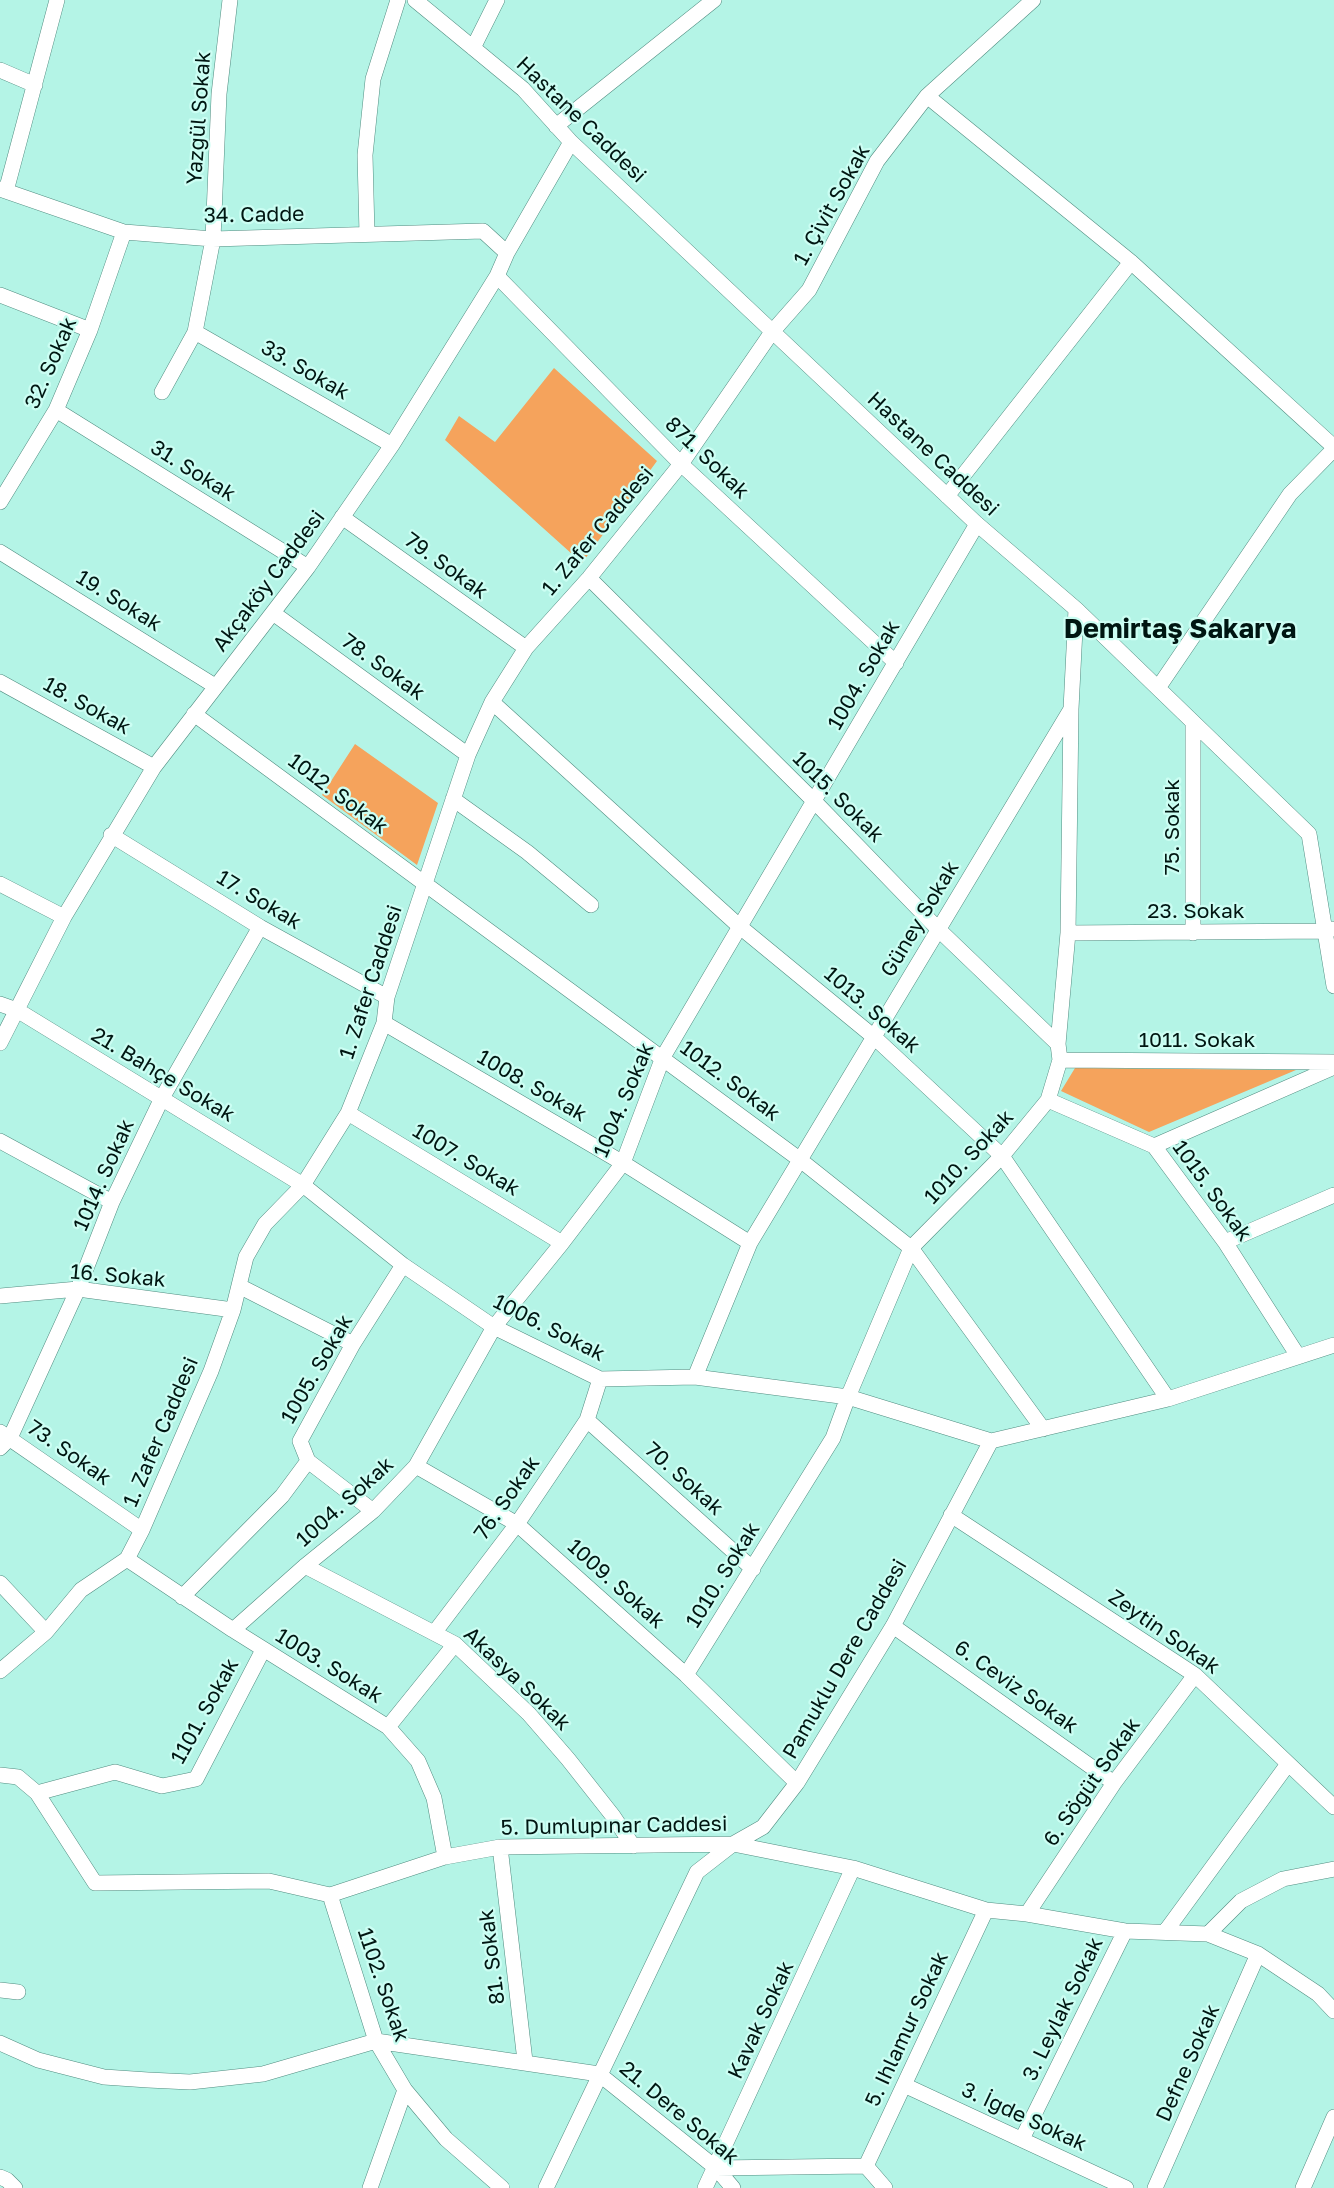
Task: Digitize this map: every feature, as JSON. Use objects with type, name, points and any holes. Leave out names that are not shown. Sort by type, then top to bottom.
[{"type":"street","points":[[3,190],[35,85],[57,0]]},
{"type":"street","name":"Yazgül Sokak","points":[[213,239],[219,94],[231,0]]},
{"type":"street","points":[[367,234],[364,154],[374,80],[398,0]]},
{"type":"street","name":"Hastane Caddesi","points":[[416,0],[523,89],[571,142],[977,524],[1076,609],[1309,834],[1329,930],[1334,986]]},
{"type":"street","points":[[473,48],[497,0]]},
{"type":"street","points":[[556,126],[714,0]]},
{"type":"street","name":"1. Çivit Sokak","points":[[772,332],[809,290],[877,161],[927,96],[1033,0]]},
{"type":"street","points":[[0,69],[35,85]]},
{"type":"street","points":[[927,96],[1131,262],[1334,448],[1290,494],[1158,688]]},
{"type":"street","name":"Akçaköy Caddesi","points":[[0,1043],[64,917],[111,835],[154,767],[308,567],[392,445],[497,276],[507,252],[571,142]]},
{"type":"street","name":"34. Cadde","points":[[3,190],[124,232],[213,239],[483,231],[507,252]]},
{"type":"street","name":"32. Sokak","points":[[0,502],[6,477],[56,410],[90,330],[124,232]]},
{"type":"street","points":[[162,392],[195,332],[213,239]]},
{"type":"street","points":[[947,496],[1131,262]]},
{"type":"street","name":"871. Sokak","points":[[497,276],[681,464],[896,663]]},
{"type":"street","points":[[0,295],[90,330]]},
{"type":"street","name":"33. Sokak","points":[[195,332],[392,445]]},
{"type":"street","name":"1. Zafer Caddesi","points":[[0,1671],[46,1632],[81,1590],[127,1558],[142,1530],[170,1470],[211,1371],[233,1310],[246,1257],[265,1224],[303,1185],[348,1113],[384,1023],[387,997],[468,755],[492,702],[526,648],[589,578],[681,464],[772,332]]},
{"type":"street","name":"31. Sokak","points":[[56,410],[308,567]]},
{"type":"street","name":"79. Sokak","points":[[342,517],[526,648]]},
{"type":"street","name":"1004. Sokak","points":[[232,1630],[304,1566],[373,1511],[416,1466],[494,1327],[623,1163],[663,1057],[977,524]]},
{"type":"street","name":"19. Sokak","points":[[0,552],[215,686]]},
{"type":"street","name":"1015. Sokak","points":[[589,578],[814,801],[938,929],[1058,1044]]},
{"type":"street","name":"1010. Sokak","points":[[686,1674],[833,1438],[911,1248],[1002,1156],[1048,1100],[1060,1060],[1058,1044],[1068,933],[1071,709],[1076,609]]},
{"type":"street","name":"78. Sokak","points":[[273,613],[468,755]]},
{"type":"street","name":"18. Sokak","points":[[0,682],[154,767]]},
{"type":"street","name":"1013. Sokak","points":[[492,702],[739,926],[874,1037],[1002,1156],[1168,1399]]},
{"type":"street","name":"Güney Sokak","points":[[695,1377],[750,1243],[1071,709]]},
{"type":"street","name":"1012. Sokak","points":[[194,714],[663,1057],[799,1159],[911,1248],[1043,1429]]},
{"type":"street","name":"75. Sokak","points":[[1193,722],[1193,933]]},
{"type":"street","points":[[453,799],[527,852],[591,905]]},
{"type":"street","name":"17. Sokak","points":[[111,835],[260,927],[387,997]]},
{"type":"street","points":[[0,884],[64,917]]},
{"type":"street","name":"1014. Sokak","points":[[3,1439],[78,1289],[112,1202],[162,1098],[260,927]]},
{"type":"street","name":"23. Sokak","points":[[1068,933],[1329,930]]},
{"type":"street","name":"21. Bahçe Sokak","points":[[0,1004],[17,1010],[303,1185]]},
{"type":"street","name":"1008. Sokak","points":[[384,1023],[623,1163],[750,1243]]},
{"type":"street","name":"1011. Sokak","points":[[1060,1060],[1334,1062]]},
{"type":"street","points":[[1154,1146],[1334,1066]]},
{"type":"street","name":"1015. Sokak","points":[[1048,1100],[1154,1146],[1225,1242],[1298,1356]]},
{"type":"street","name":"1007. Sokak","points":[[348,1113],[562,1243]]},
{"type":"street","points":[[0,1140],[112,1202]]},
{"type":"street","name":"1006. Sokak","points":[[303,1185],[404,1265],[494,1327],[600,1379],[695,1377],[848,1397],[991,1441]]},
{"type":"street","points":[[1225,1242],[1334,1195]]},
{"type":"street","name":"1005. Sokak","points":[[308,1461],[300,1441],[353,1344],[404,1265]]},
{"type":"street","points":[[239,1286],[353,1344]]},
{"type":"street","name":"16. Sokak","points":[[0,1296],[78,1289],[233,1310]]},
{"type":"street","points":[[991,1441],[1168,1399],[1334,1345]]},
{"type":"street","name":"76. Sokak","points":[[434,1633],[517,1524],[587,1420],[600,1379]]},
{"type":"street","name":"70. Sokak","points":[[587,1420],[753,1569]]},
{"type":"street","name":"73. Sokak","points":[[3,1439],[142,1530]]},
{"type":"street","name":"Pamuklu Dere Caddesi","points":[[546,2188],[697,1872],[733,1844],[763,1827],[796,1783],[893,1626],[991,1441]]},
{"type":"street","points":[[182,1597],[282,1496],[308,1461],[373,1511]]},
{"type":"street","name":"1009. Sokak","points":[[416,1466],[517,1524],[686,1674],[796,1783]]},
{"type":"street","name":"Zeytin Sokak","points":[[951,1515],[1195,1675],[1334,1807]]},
{"type":"street","name":"1003. Sokak","points":[[127,1558],[232,1630],[388,1727],[418,1761],[434,1798],[445,1857]]},
{"type":"street","name":"Akasya Sokak","points":[[304,1566],[455,1644],[529,1714],[574,1767],[633,1846]]},
{"type":"street","points":[[0,1583],[46,1632]]},
{"type":"street","name":"6. Ceviz Sokak","points":[[893,1626],[1114,1783]]},
{"type":"street","points":[[388,1727],[455,1644]]},
{"type":"street","name":"1101. Sokak","points":[[37,1793],[115,1772],[162,1786],[196,1779],[263,1650]]},
{"type":"street","name":"6. Söğüt Sokak","points":[[1027,1914],[1114,1783],[1195,1675]]},
{"type":"street","points":[[1165,1932],[1288,1764]]},
{"type":"street","points":[[0,1775],[18,1777],[37,1793],[95,1882],[269,1881],[330,1895]]},
{"type":"street","name":"5. Dumlupınar Caddesi","points":[[330,1895],[445,1857],[500,1847],[733,1844],[853,1868],[986,1910],[1027,1914],[1125,1931],[1208,1934],[1258,1954],[1318,1994],[1334,2010]]},
{"type":"street","name":"81. Sokak","points":[[500,1847],[525,2061]]},
{"type":"street","name":"Kavak Sokak","points":[[705,2188],[853,1868]]},
{"type":"street","points":[[1208,1934],[1241,1901],[1283,1879],[1334,1869]]},
{"type":"street","name":"1102. Sokak","points":[[330,1895],[376,2042],[405,2090],[446,2139],[502,2188]]},
{"type":"street","name":"5. Ihlamur Sokak","points":[[866,2166],[986,1910]]},
{"type":"street","name":"3. Leylak Sokak","points":[[1022,2139],[1125,1931]]},
{"type":"street","name":"Defne Sokak","points":[[1155,2188],[1258,1954]]},
{"type":"street","points":[[0,1990],[18,1992]]},
{"type":"street","points":[[0,2043],[38,2060],[104,2077],[190,2082],[263,2074],[376,2042]]},
{"type":"street","name":"21. Dere Sokak","points":[[376,2042],[525,2061],[599,2074],[716,2168],[733,2188]]},
{"type":"street","name":"3. İğde Sokak","points":[[904,2085],[1126,2188]]},
{"type":"street","points":[[370,2188],[405,2090]]},
{"type":"street","points":[[1303,2188],[1334,2117]]},
{"type":"street","points":[[716,2168],[866,2166],[885,2188]]},
{"type":"street","points":[[0,2177],[15,2188]]},
{"type":"shaded area","points":[[554,368],[657,461],[582,563],[445,440],[459,416],[495,442]]},
{"type":"shaded area","points":[[355,744],[438,803],[417,865],[322,795]]},
{"type":"shaded area","points":[[1075,1068],[1296,1070],[1149,1132],[1061,1091]]},
{"type":"district","name":"Demirtaş Sakarya","points":[[1180,629]]}]
